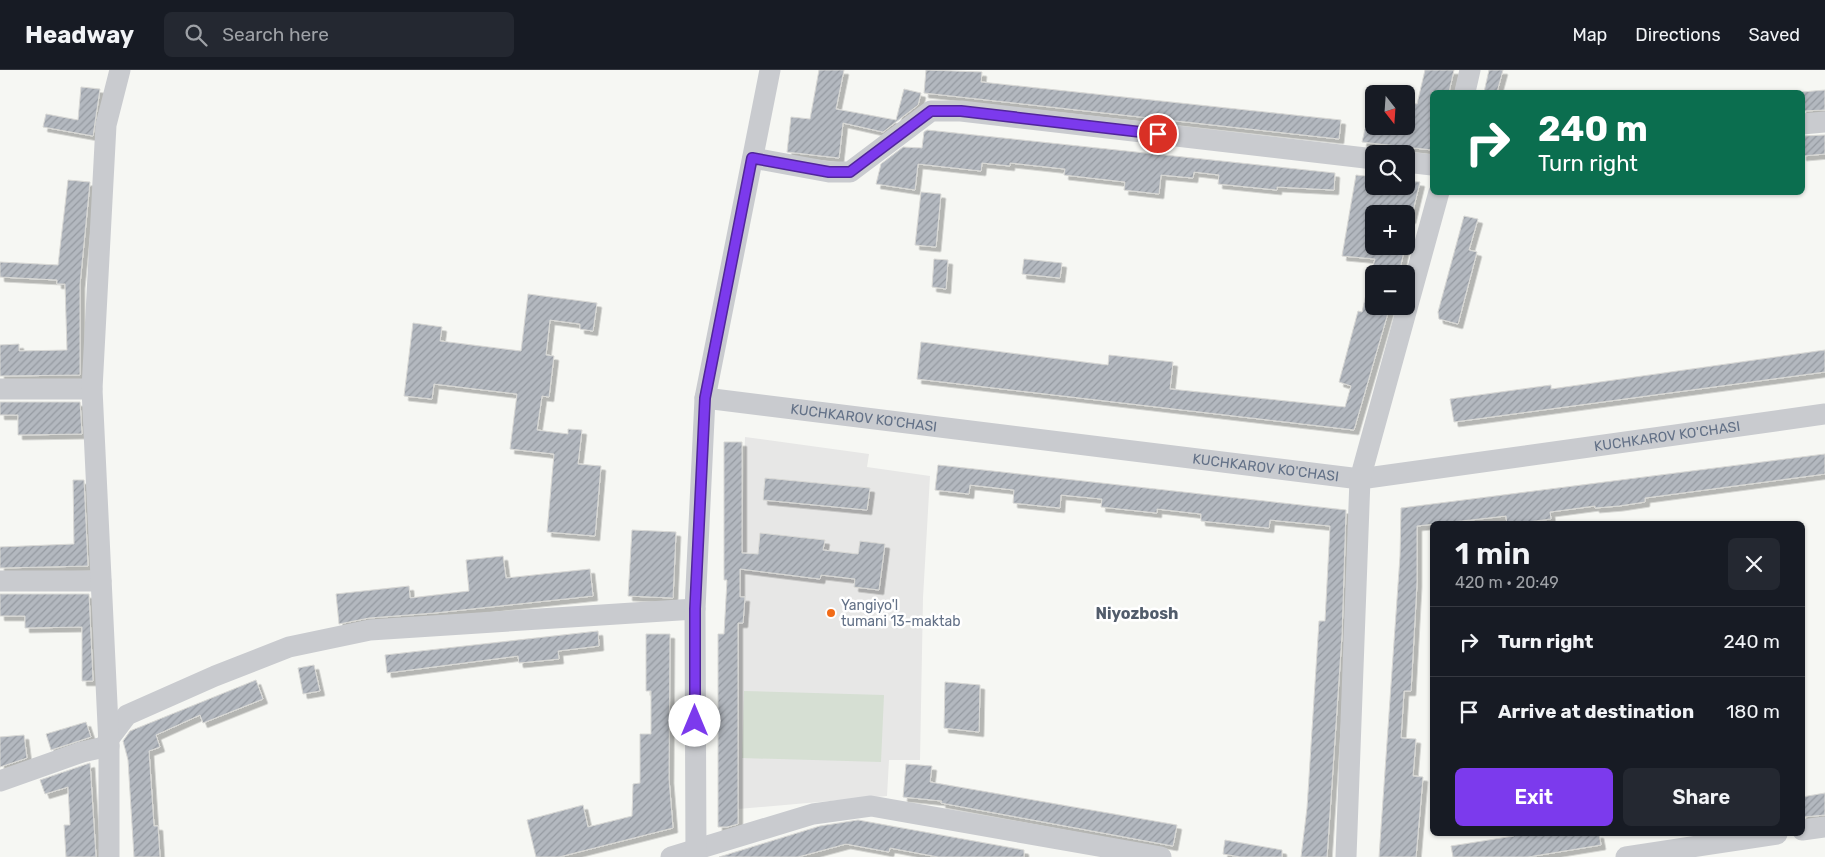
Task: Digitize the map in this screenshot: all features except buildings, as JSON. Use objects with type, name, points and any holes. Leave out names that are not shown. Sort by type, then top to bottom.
[{"type":"street","points":[[109,857],[109,743],[92,389],[106,125],[120,70]]},
{"type":"street","points":[[696,854],[695,609],[705,398],[770,70]]},
{"type":"street","points":[[1465,90],[1470,70]]},
{"type":"street","points":[[752,158],[829,172],[850,172],[915,121],[931,111],[961,111],[1365,158]]},
{"type":"street","points":[[1805,124],[1825,122]]},
{"type":"street","points":[[1415,163],[1430,165]]},
{"type":"street","points":[[1346,857],[1360,479],[1438,195]]},
{"type":"street","points":[[0,389],[92,389]]},
{"type":"street","name":"KUCHKAROV KO'CHASI","points":[[705,398],[1360,479],[1825,414]]},
{"type":"street","points":[[0,581],[102,582]]},
{"type":"street","points":[[0,781],[109,743],[127,714],[289,646],[370,630],[695,609]]},
{"type":"street","points":[[671,857],[696,854],[813,814],[871,806],[1161,857]]},
{"type":"street","points":[[1805,830],[1825,827]]},
{"type":"street","points":[[1626,857],[1766,836]]},
{"type":"shaded area","name":"Yangiyo'l tumani 13-maktab","points":[[745,437],[869,454],[867,467],[930,476],[923,598],[920,760],[889,760],[887,796],[738,809],[739,629]]},
{"type":"shaded area","points":[[744,691],[884,695],[881,762],[742,758]]},
{"type":"place","name":"Yangiyo'l tumani 13-maktab","points":[[831,613]]},
{"type":"district","name":"Niyozbosh","points":[[1137,613]]},
{"type":"route","points":[[695,721],[695,609],[705,398],[752,158],[829,172],[850,172],[915,121],[931,111],[961,111],[1158,134]]}]
